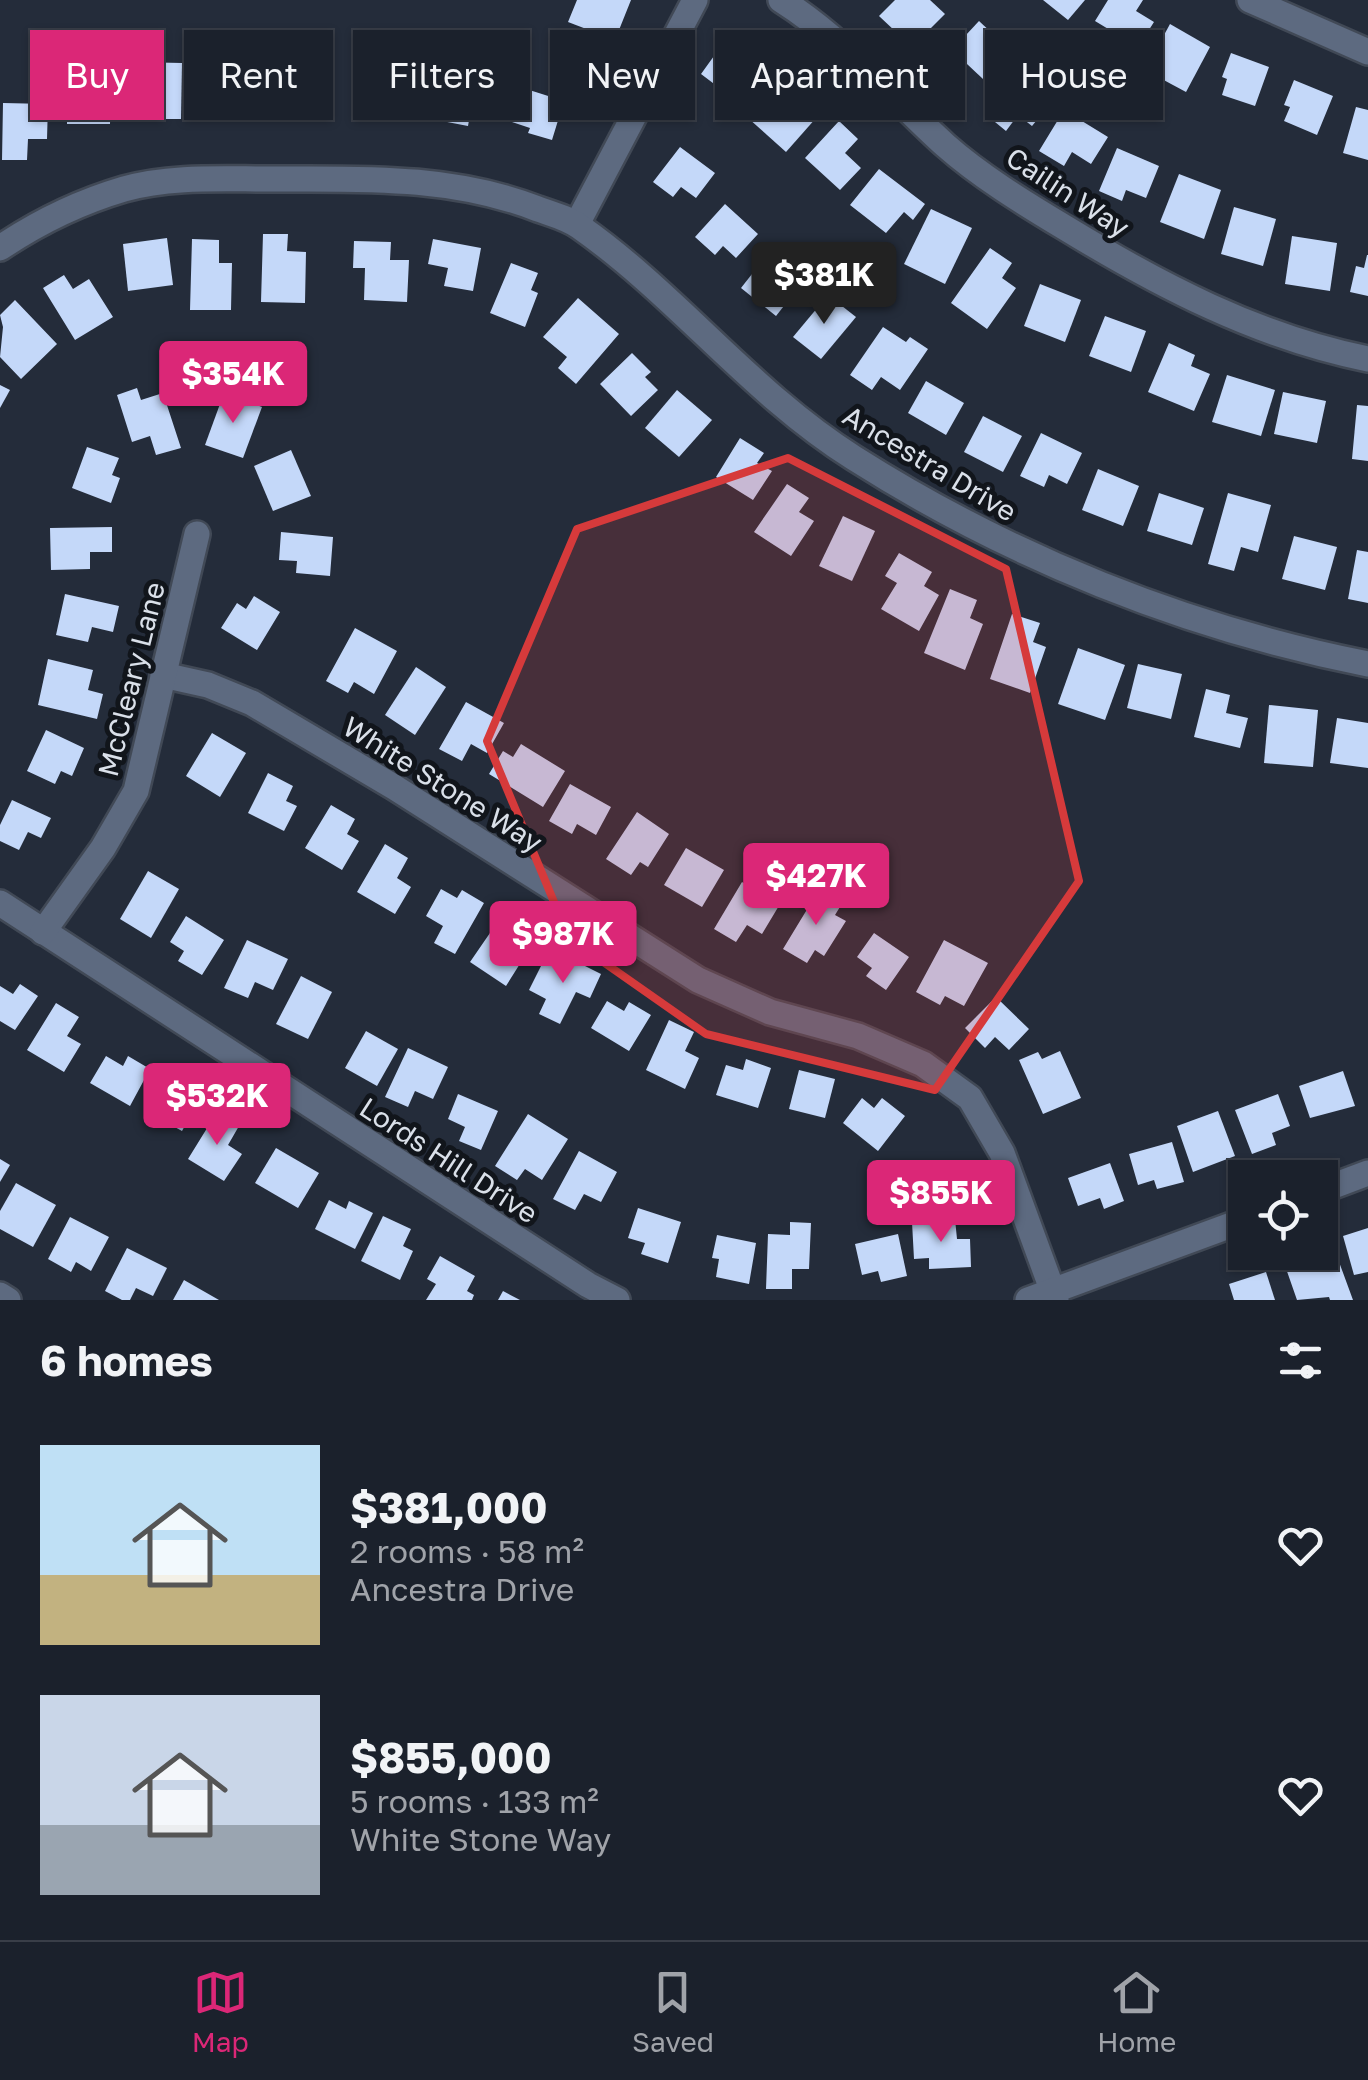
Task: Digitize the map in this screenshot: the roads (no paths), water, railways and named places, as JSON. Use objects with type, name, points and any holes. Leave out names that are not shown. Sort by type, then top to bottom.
[{"type":"street","points":[[576,224],[694,0]]},
{"type":"street","name":"Cailin Way","points":[[781,0],[814,20],[948,148],[1034,209],[1152,280],[1268,331],[1368,359]]},
{"type":"street","points":[[1250,0],[1368,52]]},
{"type":"street","name":"Ancestra Drive","points":[[0,248],[77,206],[126,188],[196,179],[402,179],[474,188],[576,224],[630,266],[738,368],[850,456],[922,498],[1026,553],[1152,604],[1247,634],[1368,664]]},
{"type":"street","name":"McCleary Lane","points":[[43,932],[102,848],[136,790],[197,534]]},
{"type":"street","name":"White Stone Way","points":[[163,675],[208,685],[252,703],[411,798],[698,980],[770,1012],[858,1036],[923,1064],[970,1098],[1002,1153],[1054,1295]]},
{"type":"street","name":"Lords Hill Drive","points":[[0,903],[588,1285],[617,1300]]},
{"type":"street","points":[[1338,1185],[1368,1173]]},
{"type":"street","points":[[1028,1300],[1054,1295],[1087,1276],[1228,1226]]},
{"type":"street","points":[[0,1295],[8,1300]]}]
